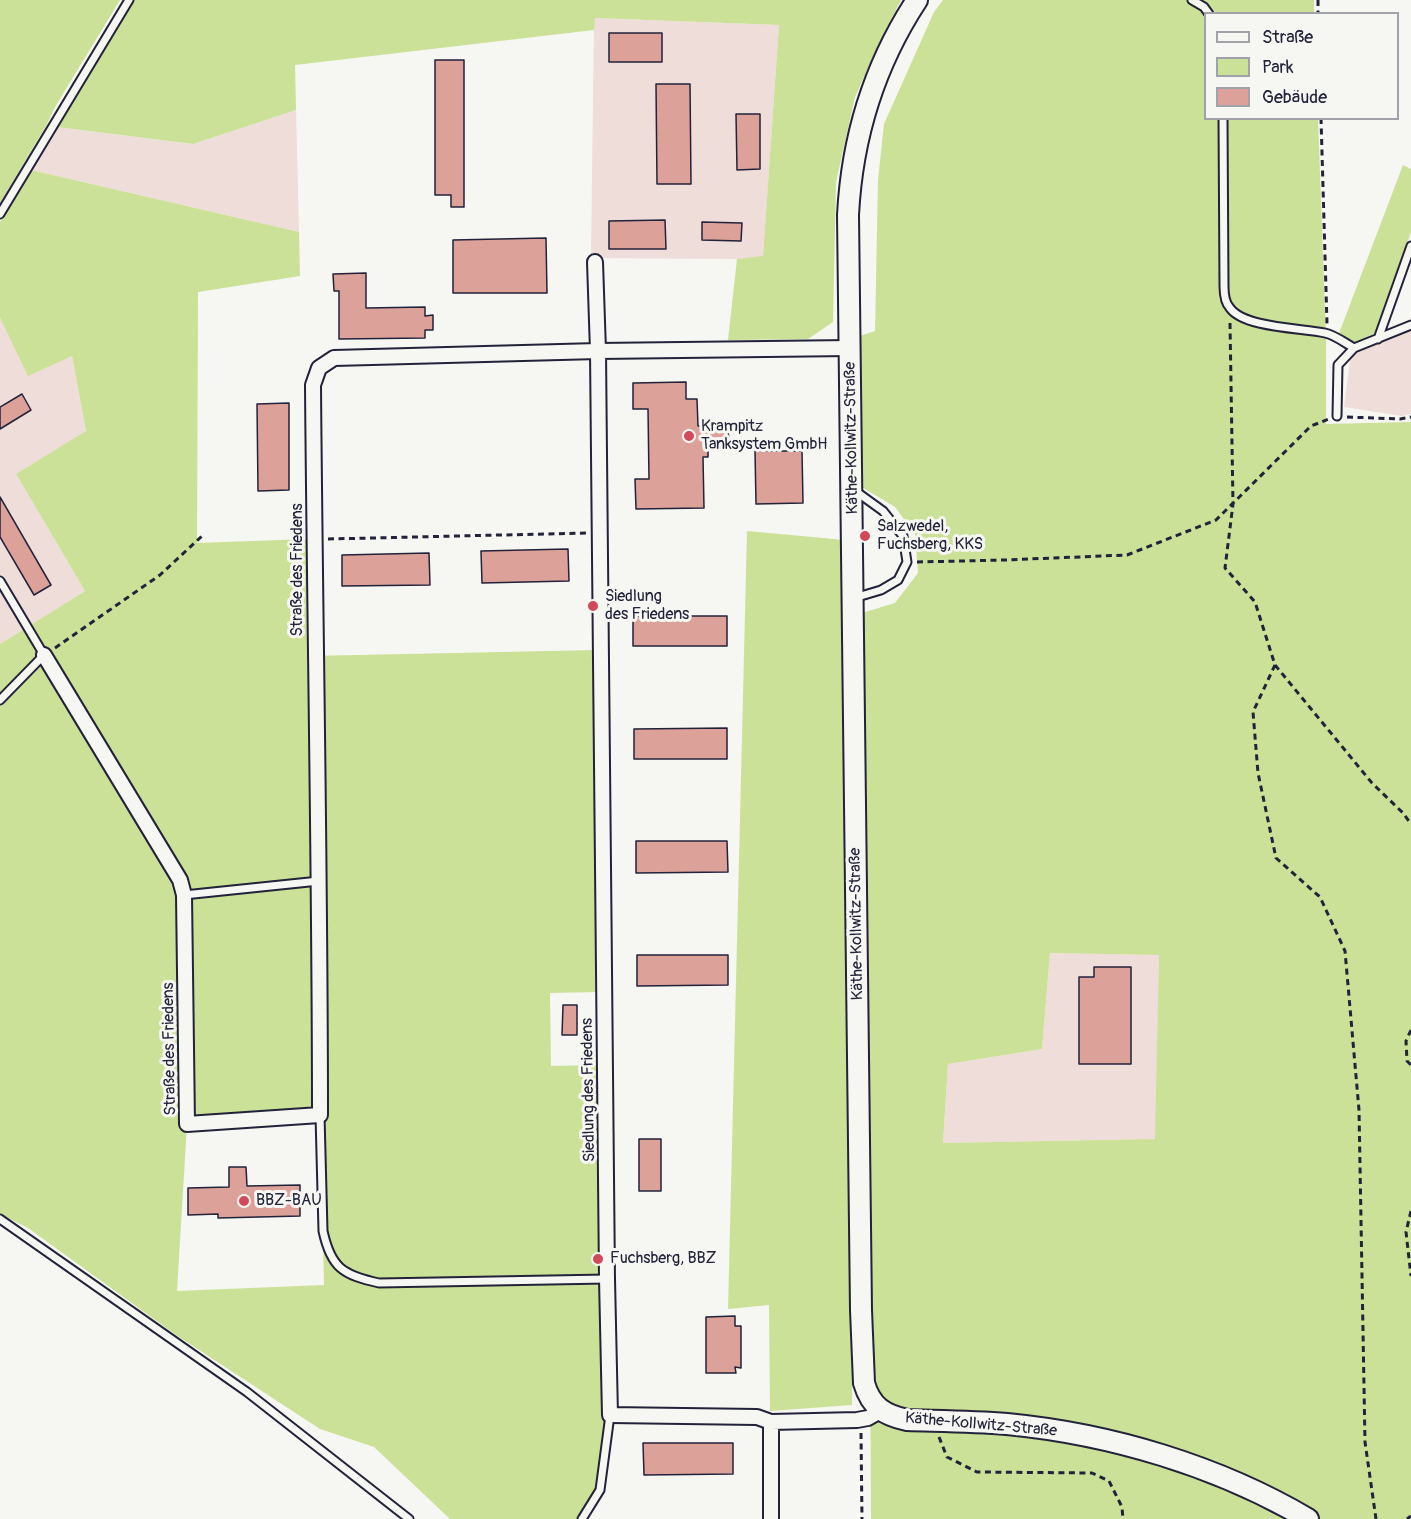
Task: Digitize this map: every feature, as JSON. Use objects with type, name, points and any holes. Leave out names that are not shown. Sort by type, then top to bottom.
[{"type":"main road","name":"Käthe-Kollwitz-Straße","points":[[917,0],[899,30],[870,95],[854,157],[848,214],[864,1383],[867,1394],[879,1409],[894,1417],[907,1420],[1010,1424],[1106,1440],[1160,1455],[1218,1476],[1265,1496],[1308,1519]]},
{"type":"street","name":"Siedlung des Friedens","points":[[596,262],[610,1415]]},
{"type":"street","points":[[598,351],[850,348]]},
{"type":"street","name":"Straße des Friedens","points":[[44,656],[180,880],[184,895],[187,1124],[320,1115],[313,385],[319,368],[334,358],[598,351]]},
{"type":"street","points":[[610,1415],[757,1417],[771,1422],[861,1419],[868,1418],[879,1409]]},
{"type":"street","points":[[771,1422],[771,1519]]},
{"type":"lane","points":[[0,214],[129,0]]},
{"type":"lane","points":[[1192,0],[1208,12]]},
{"type":"lane","points":[[1223,120],[1224,286],[1230,309],[1243,318],[1260,324],[1327,333],[1354,348]]},
{"type":"lane","points":[[1378,339],[1411,246]]},
{"type":"lane","points":[[1337,416],[1338,365],[1354,348],[1410,329]]},
{"type":"lane","points":[[852,489],[883,511],[903,536],[907,562],[898,580],[881,590],[854,598]]},
{"type":"lane","points":[[0,581],[44,656],[0,700]]},
{"type":"lane","points":[[184,895],[319,881]]},
{"type":"lane","points":[[320,1115],[322,1231],[326,1247],[341,1269],[358,1278],[379,1283],[607,1279]]},
{"type":"lane","points":[[0,1219],[247,1392],[409,1519]]},
{"type":"lane","points":[[582,1519],[600,1490],[610,1415]]},
{"type":"path","points":[[1321,120],[1327,333]]},
{"type":"path","points":[[1230,309],[1233,504],[1225,568],[1255,602],[1275,665],[1372,783],[1411,823]]},
{"type":"path","points":[[907,562],[1127,555],[1216,520],[1311,426],[1337,416],[1400,419],[1411,417]]},
{"type":"path","points":[[314,539],[599,533]]},
{"type":"path","points":[[44,656],[160,575],[202,536]]},
{"type":"path","points":[[1275,665],[1253,712],[1257,773],[1276,858],[1320,897],[1345,951],[1359,1110],[1365,1442],[1376,1519]]},
{"type":"path","points":[[1411,1030],[1406,1041],[1407,1061],[1411,1065]]},
{"type":"path","points":[[1411,1211],[1406,1232],[1411,1276]]},
{"type":"path","points":[[861,1419],[862,1519]]},
{"type":"path","points":[[939,1421],[939,1436],[947,1458],[977,1472],[1092,1473],[1109,1481],[1122,1507],[1123,1519]]},
{"type":"path","points":[[1407,1519],[1411,1516]]},
{"type":"shaded area","points":[[594,18],[779,25],[763,257],[737,259],[591,258]]},
{"type":"shaded area","points":[[296,110],[299,232],[31,170],[57,127],[193,144]]},
{"type":"shaded area","points":[[0,318],[28,375],[72,356],[86,432],[16,474],[85,591],[0,644]]},
{"type":"shaded area","points":[[1411,319],[1411,414],[1402,416],[1344,407],[1352,344]]},
{"type":"shaded area","points":[[1050,953],[1159,955],[1156,1139],[943,1143],[948,1064],[1042,1049]]},
{"type":"green space","points":[[0,0],[120,0],[0,203]]},
{"type":"green space","points":[[133,0],[901,0],[855,97],[836,182],[833,322],[808,339],[728,340],[737,259],[763,256],[779,25],[595,18],[594,30],[295,65],[296,110],[193,144],[57,127]]},
{"type":"green space","points":[[943,0],[1314,0],[1314,12],[1204,12],[1204,120],[1318,120],[1326,336],[1326,424],[1411,422],[1411,1519],[871,1519],[862,613],[895,603],[918,573],[915,534],[895,507],[860,486],[860,336],[875,331],[878,180],[884,124],[934,12]],"holes":[[[1050,953],[1159,955],[1155,1139],[943,1143],[948,1064],[1042,1049]]]},
{"type":"green space","points":[[1403,165],[1411,169],[1411,232],[1377,332],[1352,344],[1338,336]]},
{"type":"green space","points":[[31,170],[299,232],[300,276],[198,292],[197,543],[308,539],[309,656],[597,650],[598,992],[550,993],[551,1066],[599,1065],[605,1415],[595,1491],[578,1519],[450,1519],[374,1447],[320,1429],[176,1335],[28,1228],[0,1214],[0,644],[85,591],[16,474],[86,431],[72,356],[28,376],[0,318],[0,222]],"holes":[[[320,1115],[324,1285],[177,1291],[187,1124]]]},
{"type":"green space","points":[[747,531],[845,540],[853,1298],[852,1405],[770,1411],[769,1305],[728,1309]]},
{"type":"building","points":[[609,33],[662,33],[662,62],[609,62]]},
{"type":"building","points":[[435,60],[464,60],[464,207],[451,207],[451,195],[435,195]]},
{"type":"building","points":[[656,84],[690,84],[691,184],[657,184]]},
{"type":"building","points":[[736,114],[760,114],[760,169],[737,170]]},
{"type":"building","points":[[665,220],[666,249],[609,249],[609,221]]},
{"type":"building","points":[[702,222],[742,223],[741,241],[702,240]]},
{"type":"building","points":[[546,238],[547,293],[453,293],[453,240]]},
{"type":"building","points":[[366,273],[366,308],[425,307],[425,316],[433,315],[433,330],[425,330],[425,338],[339,339],[339,291],[334,291],[333,274]]},
{"type":"building","name":"Krampitz Tanksystem GmbH","points":[[686,382],[686,399],[697,399],[698,426],[728,426],[729,446],[708,447],[708,457],[703,457],[704,508],[636,509],[635,479],[649,479],[648,409],[633,409],[633,383]]},
{"type":"building","points":[[22,394],[31,410],[0,429],[0,407]]},
{"type":"building","points":[[289,403],[289,490],[258,491],[257,404]]},
{"type":"building","points":[[755,451],[802,451],[803,503],[756,504]]},
{"type":"building","points":[[0,497],[51,585],[34,595],[0,537]]},
{"type":"building","points":[[568,549],[569,581],[482,583],[481,551]]},
{"type":"building","points":[[429,553],[430,585],[342,586],[342,555]]},
{"type":"building","points":[[633,616],[727,616],[727,646],[633,646]]},
{"type":"building","points":[[727,728],[727,759],[634,759],[634,729]]},
{"type":"building","points":[[636,841],[727,841],[728,872],[636,873]]},
{"type":"building","points":[[637,955],[728,955],[728,985],[637,986]]},
{"type":"building","points":[[1094,967],[1131,967],[1131,1064],[1079,1064],[1079,977],[1094,977]]},
{"type":"building","points":[[563,1005],[577,1005],[577,1035],[562,1035]]},
{"type":"building","points":[[639,1139],[661,1139],[661,1191],[639,1191]]},
{"type":"building","name":"BBZ-BAU","points":[[229,1167],[246,1167],[247,1186],[300,1185],[300,1216],[218,1218],[218,1214],[188,1215],[188,1188],[229,1187]]},
{"type":"building","points":[[735,1316],[735,1326],[741,1326],[741,1368],[735,1367],[736,1373],[706,1373],[706,1317]]},
{"type":"building","points":[[643,1443],[733,1443],[733,1474],[644,1475]]},
{"type":"place","name":"Krampitz Tanksystem GmbH","points":[[689,436]]},
{"type":"place","name":"Salzwedel, Fuchsberg, KKS","points":[[865,536]]},
{"type":"place","name":"Siedlung des Friedens","points":[[593,606]]},
{"type":"place","name":"BBZ-BAU","points":[[244,1201]]},
{"type":"place","name":"Fuchsberg, BBZ","points":[[598,1259]]}]
